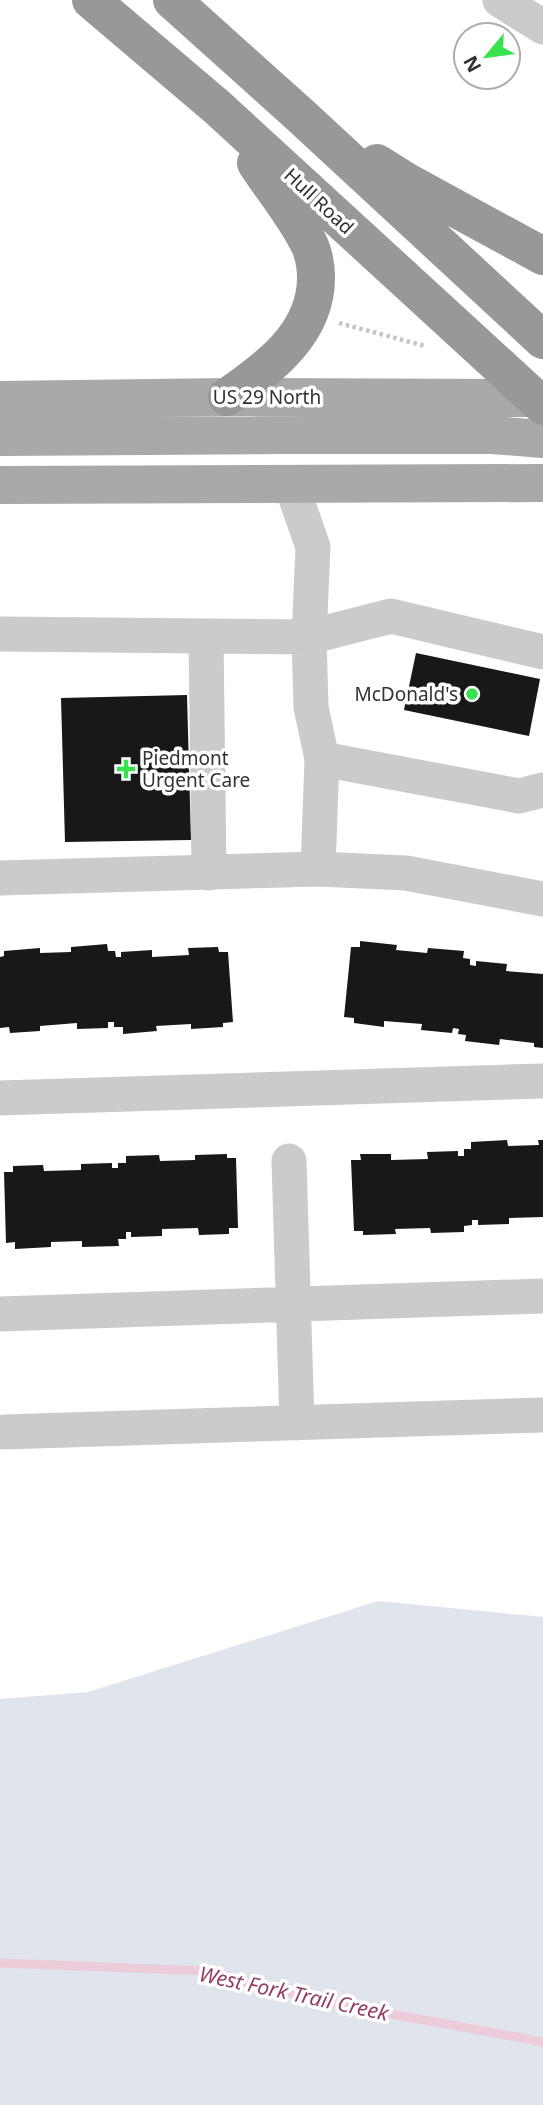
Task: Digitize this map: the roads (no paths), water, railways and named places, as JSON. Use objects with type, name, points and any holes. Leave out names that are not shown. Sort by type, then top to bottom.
[{"type":"highway","name":"Hull Road","points":[[91,0],[217,107],[540,401]]},
{"type":"highway","points":[[172,0],[543,340]]},
{"type":"highway","points":[[217,107],[309,242],[316,267],[314,304],[298,336],[260,374],[227,397]]},
{"type":"highway","points":[[300,115],[408,184],[543,256]]},
{"type":"main road","name":"US 29 North","points":[[0,400],[227,397],[540,401]]},
{"type":"main road","points":[[0,437],[479,435],[543,439]]},
{"type":"main road","points":[[8,490],[291,484],[543,483]]},
{"type":"lane","points":[[500,0],[543,27]]},
{"type":"lane","points":[[291,484],[313,547],[309,637],[311,707],[322,759],[317,869]]},
{"type":"lane","points":[[0,634],[309,637],[391,616],[543,652]]},
{"type":"lane","points":[[206,637],[209,873]]},
{"type":"lane","points":[[322,759],[519,796],[543,790]]},
{"type":"lane","points":[[0,878],[317,869],[406,873],[543,899]]},
{"type":"lane","points":[[0,1098],[543,1081]]},
{"type":"lane","points":[[289,1161],[297,1423]]},
{"type":"lane","points":[[0,1314],[543,1296]]},
{"type":"lane","points":[[4,1432],[543,1415]]},
{"type":"waterway","name":"West Fork Trail Creek","points":[[0,1963],[208,1971],[321,2001],[543,2042]]},
{"type":"place","name":"McDonald's","points":[[472,694]]},
{"type":"place","name":"Piedmont Urgent Care","points":[[126,769]]}]
